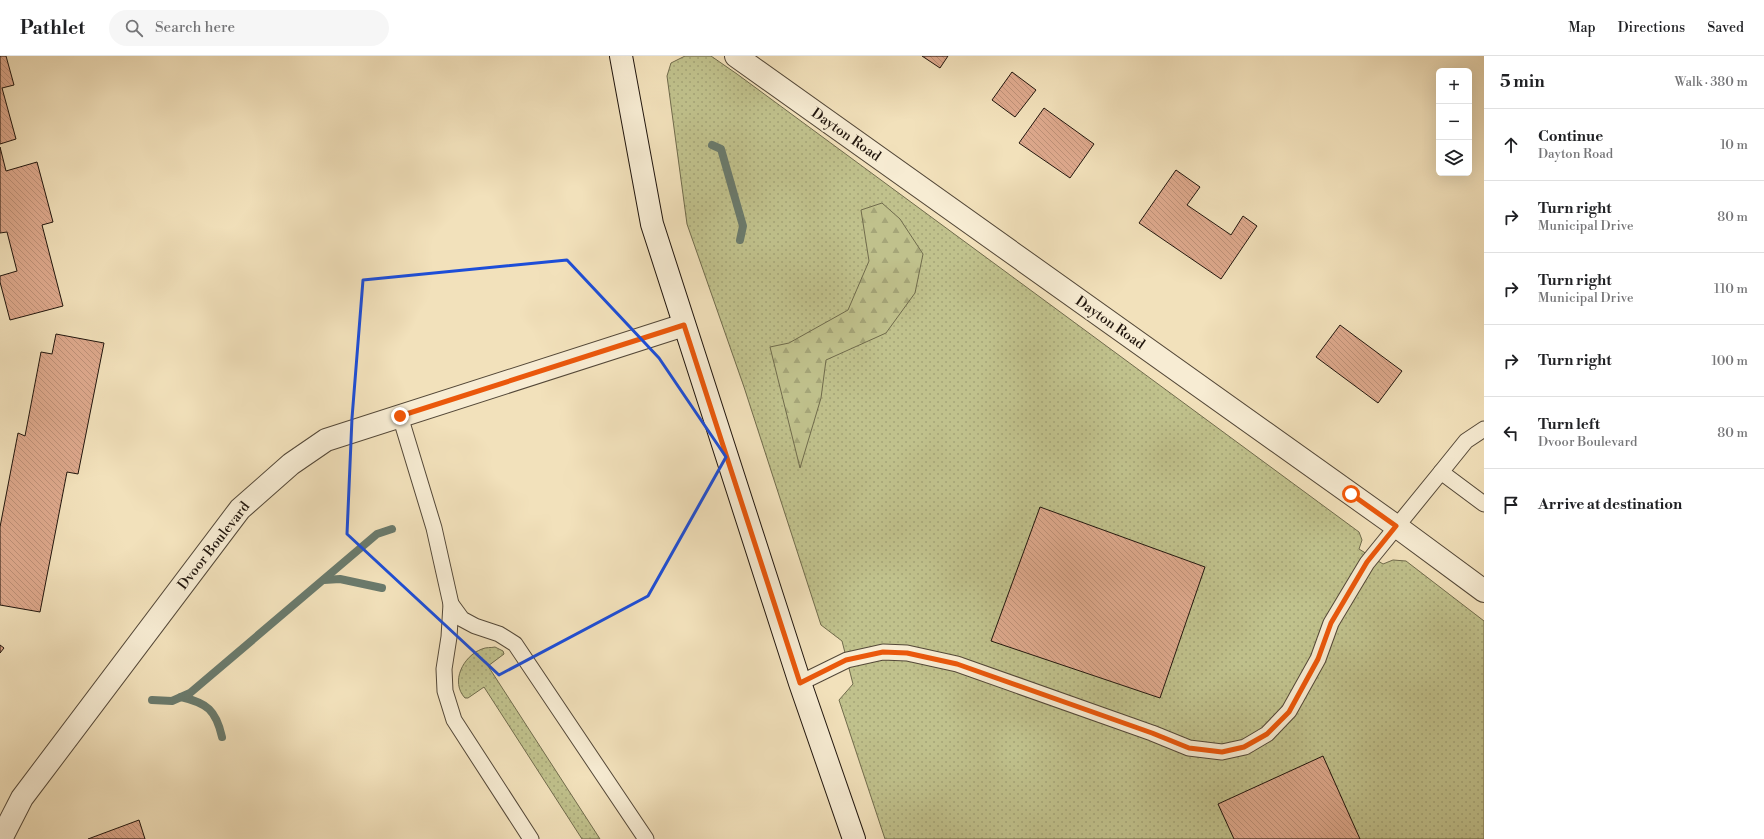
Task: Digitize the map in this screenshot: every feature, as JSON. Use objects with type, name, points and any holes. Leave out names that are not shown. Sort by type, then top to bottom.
[{"type":"street","points":[[621,56],[652,224],[800,683],[854,839]]},
{"type":"street","name":"Dayton Road","points":[[736,56],[1396,526],[1484,592]]},
{"type":"street","name":"Dvoor Boulevard","points":[[1,839],[22,798],[240,509],[290,464],[326,440],[684,325]]},
{"type":"lane","points":[[400,416],[434,528],[451,604],[449,637],[444,670],[445,691],[454,720],[531,839]]},
{"type":"lane","points":[[800,683],[846,660],[883,652],[907,653],[957,664],[1152,733],[1189,748],[1222,752],[1244,747],[1267,734],[1289,712],[1318,659],[1331,623],[1367,562],[1466,441],[1484,429]]},
{"type":"lane","points":[[1440,472],[1484,504]]},
{"type":"lane","points":[[451,604],[462,619],[475,626],[498,634],[515,644],[646,839]]},
{"type":"highlighted area","points":[[567,260],[659,358],[726,457],[648,596],[499,675],[347,534],[352,418],[363,280]]},
{"type":"green space","points":[[685,56],[711,56],[737,74],[1359,532],[1362,540],[1359,549],[1383,564],[1393,560],[1406,561],[1484,621],[1484,839],[885,839],[839,700],[853,684],[842,641],[821,625],[744,387],[687,224],[667,76],[671,63]]},
{"type":"green space","points":[[882,203],[900,219],[923,254],[915,293],[886,333],[826,360],[821,398],[800,468],[770,347],[789,343],[848,310],[869,261],[861,210]]},
{"type":"green space","points":[[495,647],[503,651],[504,654],[488,666],[600,839],[582,839],[484,687],[468,698],[465,698],[461,692],[459,677],[464,663],[475,652],[484,648]]},
{"type":"building","points":[[0,56],[6,56],[14,85],[2,88],[16,139],[0,144]]},
{"type":"building","points":[[922,56],[948,56],[940,68]]},
{"type":"building","points":[[1012,72],[1036,90],[1015,117],[992,100]]},
{"type":"building","points":[[1044,108],[1094,144],[1070,178],[1019,143]]},
{"type":"building","points":[[0,147],[6,171],[37,162],[53,222],[42,225],[63,306],[10,320],[0,282],[0,276],[17,271],[7,232],[0,233]]},
{"type":"building","points":[[1176,170],[1200,187],[1187,205],[1231,235],[1243,216],[1257,226],[1221,279],[1139,223]]},
{"type":"building","points":[[1340,325],[1402,371],[1378,403],[1316,357]]},
{"type":"building","points":[[56,334],[104,343],[78,474],[67,472],[40,612],[0,605],[0,527],[18,433],[25,436],[41,352],[52,354]]},
{"type":"building","points":[[1040,507],[1205,567],[1160,698],[991,641]]},
{"type":"building","points":[[0,645],[4,648],[0,653]]},
{"type":"building","points":[[1323,756],[1360,839],[1234,839],[1218,804]]},
{"type":"building","points":[[139,820],[145,839],[88,839]]},
{"type":"waterway","points":[[712,145],[721,149],[743,226],[740,240]]},
{"type":"waterway","points":[[152,700],[172,701],[190,693],[377,534],[392,529]]},
{"type":"waterway","points":[[324,580],[340,579],[382,588]]},
{"type":"waterway","points":[[181,697],[198,702],[209,709],[217,720],[222,737]]},
{"type":"route","points":[[400,416],[684,325],[800,683],[846,660],[883,652],[907,653],[957,664],[959,666],[1152,733],[1189,748],[1222,752],[1244,747],[1267,734],[1289,712],[1318,659],[1331,623],[1367,562],[1396,526],[1351,494]]}]
